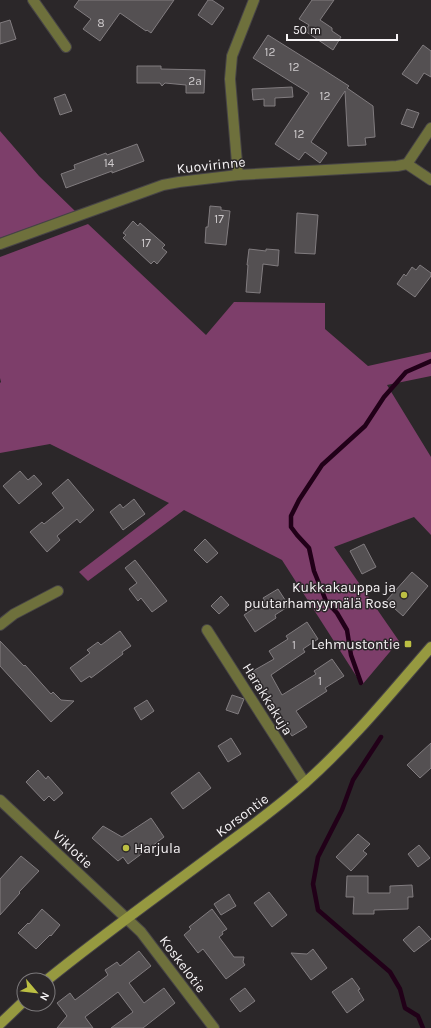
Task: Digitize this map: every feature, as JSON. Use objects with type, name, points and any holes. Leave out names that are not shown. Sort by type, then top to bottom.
[{"type":"main road","name":"Korsontie","points":[[56,973],[126,918],[273,810],[305,783],[340,750],[395,690],[431,647]]},
{"type":"main road","points":[[0,1024],[16,1009]]},
{"type":"street","points":[[33,0],[66,47]]},
{"type":"street","points":[[238,175],[230,79],[232,56],[254,0]]},
{"type":"street","points":[[431,128],[407,164],[431,180]]},
{"type":"street","name":"Kuovirinne","points":[[0,244],[163,185],[238,175],[397,166],[407,164]]},
{"type":"street","points":[[0,625],[14,614],[58,590]]},
{"type":"street","name":"Harakkakuja","points":[[207,630],[305,783]]},
{"type":"street","name":"Viklotie","points":[[0,800],[126,918]]},
{"type":"street","name":"Koskelotie","points":[[126,918],[141,932],[214,1028]]},
{"type":"shaded area","points":[[0,131],[39,176],[75,211],[0,238]]},
{"type":"shaded area","points":[[88,224],[206,335],[234,302],[325,303],[325,329],[368,366],[431,352],[431,376],[387,385],[431,457],[431,535],[414,517],[334,547],[399,641],[362,685],[282,560],[184,510],[88,581],[79,572],[169,503],[50,444],[0,453],[0,257]]},
{"type":"building","points":[[79,0],[174,0],[151,33],[120,13],[100,41],[83,29],[91,19],[74,7]]},
{"type":"building","points":[[208,0],[212,0],[224,8],[212,25],[198,15]]},
{"type":"building","points":[[312,0],[334,0],[320,20],[332,28],[332,31],[341,37],[333,50],[305,31],[309,25],[299,19]]},
{"type":"building","points":[[10,20],[16,39],[0,44],[0,23]]},
{"type":"building","points":[[268,35],[349,86],[347,88],[373,106],[375,137],[365,138],[366,145],[348,146],[345,91],[311,142],[327,153],[320,163],[305,152],[299,160],[275,144],[309,93],[253,58]]},
{"type":"building","points":[[423,45],[431,51],[431,77],[424,73],[417,84],[402,74]]},
{"type":"building","points":[[137,66],[161,66],[161,69],[205,70],[204,93],[186,93],[186,85],[165,83],[162,86],[160,83],[137,83]]},
{"type":"building","points":[[292,87],[293,97],[275,98],[275,106],[264,106],[264,99],[253,100],[252,89]]},
{"type":"building","points":[[65,94],[72,111],[60,115],[54,98]]},
{"type":"building","points":[[407,109],[419,113],[413,128],[401,124]]},
{"type":"building","points":[[137,144],[144,161],[66,188],[61,174],[75,169],[74,165],[106,153],[107,155]]},
{"type":"building","points":[[210,206],[221,207],[221,210],[230,211],[226,245],[205,243]]},
{"type":"building","points":[[297,213],[318,215],[315,254],[295,253]]},
{"type":"building","points":[[133,221],[138,226],[140,223],[165,245],[162,248],[167,252],[157,264],[154,261],[151,264],[123,238],[126,235],[123,233]]},
{"type":"building","points":[[249,249],[266,251],[266,249],[279,250],[278,266],[263,264],[260,293],[246,292]]},
{"type":"building","points":[[420,265],[431,273],[431,276],[415,297],[397,284],[404,274],[406,276],[412,267],[416,270]]},
{"type":"building","points":[[20,471],[28,480],[34,475],[42,484],[19,504],[3,486]]},
{"type":"building","points":[[68,479],[94,510],[80,523],[77,519],[57,536],[60,540],[47,552],[30,532],[42,522],[44,524],[64,508],[52,493]]},
{"type":"building","points":[[134,499],[145,514],[123,530],[110,512],[120,504],[123,508]]},
{"type":"building","points":[[205,539],[218,553],[207,563],[194,550]]},
{"type":"building","points":[[364,544],[376,567],[362,574],[350,551]]},
{"type":"building","points":[[135,560],[167,601],[152,612],[141,598],[138,601],[129,589],[137,583],[125,568]]},
{"type":"building","name":"Kukkakauppa ja puutarhamyymälä Rose","points":[[412,572],[428,586],[403,616],[386,601]]},
{"type":"building","points":[[278,589],[289,606],[275,615],[276,618],[255,632],[244,615],[265,601],[263,598]]},
{"type":"building","points":[[221,596],[229,605],[219,614],[211,606]]},
{"type":"building","points":[[307,622],[318,639],[303,649],[305,652],[271,675],[282,695],[316,674],[314,671],[332,659],[344,676],[325,688],[327,691],[296,711],[307,727],[292,736],[275,711],[253,671],[274,659],[269,651],[288,639],[286,636]]},
{"type":"building","points":[[120,631],[131,646],[122,652],[123,654],[91,678],[90,676],[81,682],[70,668],[90,653],[87,650],[98,642],[101,645]]},
{"type":"building","points":[[0,641],[24,666],[25,665],[51,694],[53,692],[61,700],[74,701],[51,722],[0,666]]},
{"type":"building","points":[[232,695],[244,699],[238,714],[226,710]]},
{"type":"building","points":[[147,700],[154,711],[141,720],[134,708]]},
{"type":"building","points":[[231,738],[241,754],[228,762],[218,746]]},
{"type":"building","points":[[431,743],[431,768],[420,778],[407,765]]},
{"type":"building","points":[[38,770],[46,779],[48,776],[63,793],[54,801],[49,796],[44,801],[26,782]]},
{"type":"building","points":[[199,772],[211,788],[183,809],[171,793]]},
{"type":"building","name":"Harjula","points":[[151,818],[164,837],[128,864],[123,857],[118,861],[92,838],[103,826],[122,837]]},
{"type":"building","points":[[358,834],[370,844],[363,851],[367,854],[351,871],[336,857]]},
{"type":"building","points":[[419,845],[430,858],[418,867],[408,854]]},
{"type":"building","points":[[21,856],[39,871],[0,915],[0,879]]},
{"type":"building","points":[[347,876],[368,876],[368,893],[390,893],[390,886],[412,885],[413,897],[408,897],[408,909],[374,910],[374,914],[353,914],[354,897],[346,897]]},
{"type":"building","points":[[269,892],[287,915],[272,927],[254,903]]},
{"type":"building","points":[[229,894],[236,906],[221,915],[214,904]]},
{"type":"building","points":[[42,909],[60,925],[51,936],[50,935],[36,949],[18,933],[28,923],[29,924]]},
{"type":"building","points":[[212,909],[227,929],[222,932],[223,934],[219,937],[234,957],[244,957],[243,962],[245,965],[226,979],[203,949],[198,953],[184,935],[191,929],[189,927]]},
{"type":"building","points":[[419,926],[431,939],[414,952],[403,940]]},
{"type":"building","points":[[313,949],[327,968],[311,980],[291,953],[307,954]]},
{"type":"building","points":[[139,951],[151,966],[129,983],[144,1003],[164,988],[175,1003],[143,1028],[111,1028],[133,1012],[118,992],[85,1017],[93,1028],[57,1028],[67,1016],[57,1003],[70,993],[75,1000],[108,975],[105,970],[117,962],[120,966]]},
{"type":"building","points":[[352,978],[360,989],[358,990],[364,1000],[347,1013],[332,992]]},
{"type":"building","points":[[245,988],[255,1001],[240,1012],[230,999]]},
{"type":"waterway","points":[[361,683],[351,655],[347,630],[337,613],[326,601],[314,571],[309,548],[291,527],[291,516],[299,500],[322,465],[365,426],[384,397],[406,372],[431,361]]},
{"type":"waterway","points":[[381,737],[353,780],[342,810],[318,857],[313,884],[318,910],[390,972],[400,989],[405,1008],[418,1016],[423,1028]]},
{"type":"place","name":"Kukkakauppa ja puutarhamyymälä Rose","points":[[404,595]]},
{"type":"place","name":"Lehmustontie","points":[[408,644]]},
{"type":"place","name":"Harjula","points":[[126,848]]}]
